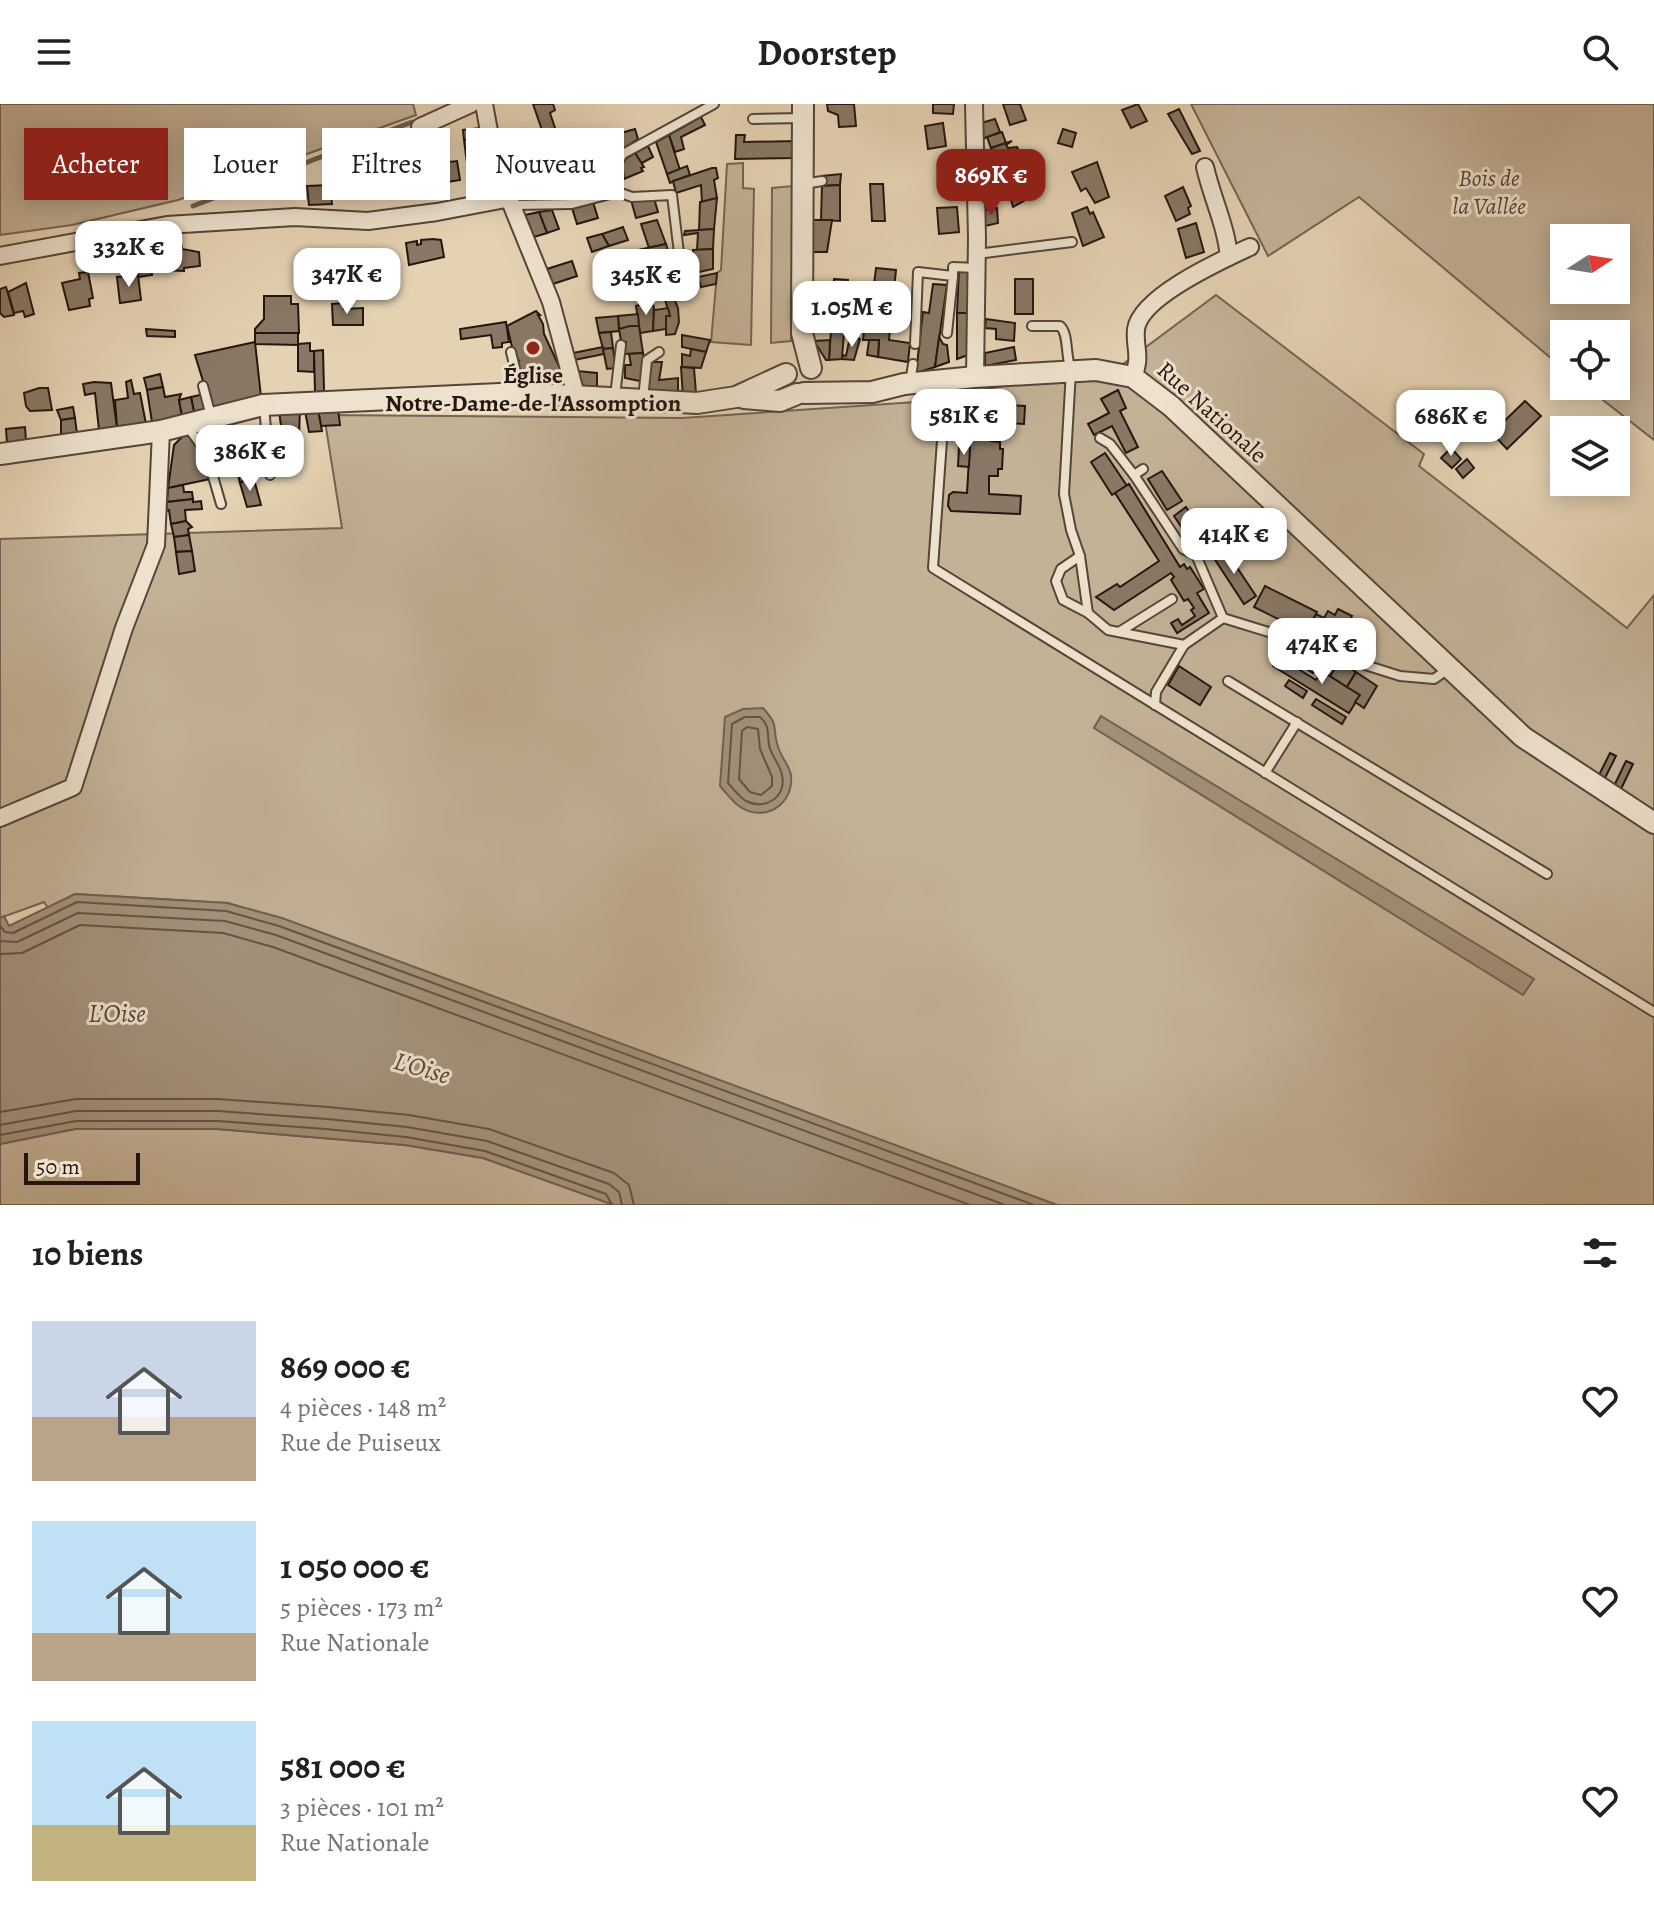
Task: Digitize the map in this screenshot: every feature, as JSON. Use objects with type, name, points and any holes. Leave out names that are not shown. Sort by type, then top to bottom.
[{"type":"street","points":[[420,127],[471,104]]},
{"type":"street","points":[[484,104],[495,164],[551,302],[576,395]]},
{"type":"street","points":[[974,104],[977,261],[975,377]]},
{"type":"street","points":[[802,333],[787,372],[787,386],[800,394],[813,386],[813,371],[802,333],[803,111]]},
{"type":"street","points":[[1205,167],[1211,195],[1227,231],[1229,257]]},
{"type":"street","points":[[0,256],[167,225],[295,217],[368,221],[511,201]]},
{"type":"street","points":[[1133,377],[1140,355],[1136,329],[1152,301],[1250,247]]},
{"type":"street","points":[[787,372],[799,364],[848,391]]},
{"type":"street","name":"Rue Nationale","points":[[0,454],[161,431],[263,405],[521,393],[697,403],[736,397],[780,401],[800,394],[872,392],[903,378],[975,377],[1071,370],[1096,370],[1133,377],[1171,406],[1523,737],[1654,823]]},
{"type":"street","name":"Rue Nationale","points":[[736,397],[787,372]]},
{"type":"street","points":[[0,818],[73,787],[124,628],[156,545],[161,431]]},
{"type":"lane","points":[[624,153],[714,104]]},
{"type":"lane","points":[[753,119],[803,111]]},
{"type":"lane","points":[[624,194],[632,197],[672,195],[682,278]]},
{"type":"lane","points":[[511,201],[572,204],[587,200]]},
{"type":"lane","points":[[947,333],[953,267],[1072,242]]},
{"type":"lane","points":[[915,344],[918,272],[953,276]]},
{"type":"lane","points":[[1032,326],[1060,326],[1065,330],[1065,355],[1071,370],[1064,494],[1080,556],[1088,613]]},
{"type":"lane","points":[[615,398],[621,345]]},
{"type":"lane","points":[[511,352],[521,393]]},
{"type":"lane","points":[[643,400],[647,360],[659,352]]},
{"type":"lane","points":[[203,386],[211,420]]},
{"type":"lane","points":[[263,405],[270,475]]},
{"type":"lane","points":[[944,412],[933,568],[1654,1012]]},
{"type":"lane","points":[[186,426],[206,452],[221,504]]},
{"type":"lane","points":[[1100,438],[1110,444],[1134,475],[1183,549],[1196,555],[1223,618],[1288,638],[1316,654],[1327,653],[1400,676],[1434,679],[1449,668]]},
{"type":"lane","points":[[1134,475],[1143,469]]},
{"type":"lane","points":[[1196,555],[1207,546]]},
{"type":"lane","points":[[1080,556],[1061,569],[1056,581],[1063,600],[1088,613],[1108,630],[1184,645]]},
{"type":"lane","points":[[1118,632],[1172,599]]},
{"type":"lane","points":[[1155,705],[1156,692],[1184,645],[1223,618]]},
{"type":"lane","points":[[1228,681],[1547,874]]},
{"type":"lane","points":[[1265,773],[1297,722]]},
{"type":"green space","points":[[0,104],[413,104],[416,115],[380,128],[322,128],[322,149],[306,154],[306,128],[184,128],[184,198],[72,225],[0,235]]},
{"type":"green space","name":"Bois de la Vallée","points":[[1191,104],[1654,104],[1654,440],[1630,421],[1630,416],[1623,416],[1603,400],[1630,400],[1630,320],[1550,320],[1550,357],[1359,197],[1268,256]]},
{"type":"green space","points":[[743,163],[743,188],[754,189],[751,345],[711,342],[717,273],[721,270],[727,164]]},
{"type":"green space","points":[[793,186],[791,341],[771,343],[772,188]]},
{"type":"green space","points":[[1216,295],[1424,454],[1419,466],[1627,628],[1654,595],[1654,1205],[1057,1205],[319,932],[228,903],[75,894],[48,908],[44,902],[0,918],[0,539],[342,528],[324,415],[682,418],[916,402],[1123,364]]},
{"type":"green space","points":[[75,1129],[217,1129],[405,1145],[483,1158],[614,1205],[0,1205],[0,1144]]},
{"type":"water","points":[[763,708],[774,724],[778,747],[791,775],[791,785],[777,808],[760,813],[739,806],[720,786],[725,717],[743,709]]},
{"type":"water","points":[[1101,716],[1534,979],[1523,995],[1094,728]]},
{"type":"water","name":"L’Oise","points":[[75,894],[227,903],[282,918],[1057,1205],[614,1205],[483,1158],[405,1145],[217,1129],[75,1129],[0,1144],[0,918],[4,916],[9,926]]},
{"type":"building","points":[[533,104],[553,104],[555,110],[550,113],[555,128],[541,128]]},
{"type":"building","points":[[827,104],[854,104],[856,126],[839,127],[838,115],[828,111]]},
{"type":"building","points":[[933,104],[954,104],[953,114],[933,113]]},
{"type":"building","points":[[1003,104],[1020,104],[1026,120],[1010,125]]},
{"type":"building","points":[[1138,104],[1147,121],[1131,128],[1122,110]]},
{"type":"building","points":[[1179,109],[1200,151],[1192,154],[1168,114]]},
{"type":"building","points":[[701,117],[705,125],[681,137],[684,149],[675,152],[669,135]]},
{"type":"building","points":[[995,119],[1000,132],[980,140],[981,123]]},
{"type":"building","points":[[943,123],[946,146],[928,149],[925,126]]},
{"type":"building","points":[[635,129],[638,139],[624,149],[624,132]]},
{"type":"building","points":[[1063,129],[1076,133],[1072,147],[1058,143]]},
{"type":"building","points":[[1002,132],[1006,143],[991,148],[987,137]]},
{"type":"building","points":[[669,135],[680,170],[667,174],[656,142]]},
{"type":"building","points":[[736,135],[745,135],[744,142],[795,141],[795,158],[735,159]]},
{"type":"building","points":[[1012,141],[1006,145],[1008,148],[1017,147],[1019,151],[995,159],[991,148]]},
{"type":"building","points":[[648,146],[653,157],[640,164],[635,153]]},
{"type":"building","points":[[635,153],[644,167],[641,168],[643,171],[624,179],[624,160]]},
{"type":"building","points":[[457,161],[460,180],[450,182],[450,162]]},
{"type":"building","points":[[1097,162],[1109,197],[1095,203],[1086,188],[1081,191],[1072,172]]},
{"type":"building","points":[[687,166],[690,175],[670,183],[667,174]]},
{"type":"building","points":[[1016,167],[1021,183],[1007,187],[1001,171]]},
{"type":"building","points":[[716,168],[718,178],[714,180],[717,198],[702,202],[701,185],[676,193],[673,181]]},
{"type":"building","points":[[841,174],[840,185],[822,186],[822,176]]},
{"type":"building","points":[[1021,183],[1027,199],[1013,207],[1010,196],[1006,197],[1007,187]]},
{"type":"building","points":[[870,184],[883,184],[885,221],[872,221]]},
{"type":"building","points":[[322,185],[322,200],[332,200],[332,204],[309,205],[307,186]]},
{"type":"building","points":[[840,185],[840,221],[821,220],[822,186]]},
{"type":"building","points":[[1183,187],[1191,206],[1188,208],[1190,214],[1176,221],[1165,196]]},
{"type":"building","points":[[654,198],[658,212],[636,218],[631,200]]},
{"type":"building","points":[[717,198],[714,229],[699,230],[700,202]]},
{"type":"building","points":[[593,202],[598,218],[577,224],[572,208]]},
{"type":"building","points":[[957,207],[959,232],[939,234],[937,208]]},
{"type":"building","points":[[1087,207],[1090,214],[1093,212],[1104,237],[1083,246],[1072,213]]},
{"type":"building","points":[[997,208],[998,223],[985,226],[984,210]]},
{"type":"building","points":[[552,210],[559,229],[547,233],[539,212]]},
{"type":"building","points":[[539,212],[547,233],[534,237],[525,215]]},
{"type":"building","points":[[657,220],[666,244],[649,248],[641,224]]},
{"type":"building","points":[[812,220],[832,220],[827,252],[811,252]]},
{"type":"building","points":[[1196,223],[1204,252],[1186,258],[1178,229]]},
{"type":"building","points":[[623,227],[628,240],[609,246],[602,234]]},
{"type":"building","points":[[714,229],[713,249],[697,250],[698,233],[684,235],[685,231]]},
{"type":"building","points":[[602,234],[609,246],[592,252],[587,238]]},
{"type":"building","points":[[421,240],[441,240],[444,257],[409,265],[406,243],[417,241],[417,245],[421,244]]},
{"type":"building","points":[[666,244],[669,254],[640,260],[638,250]]},
{"type":"building","points":[[182,246],[182,249],[199,252],[200,266],[184,268],[184,271],[160,270],[160,259],[168,259],[167,251]]},
{"type":"building","points":[[713,249],[713,269],[685,275],[684,269],[694,268],[693,250]]},
{"type":"building","points":[[572,261],[577,276],[553,284],[547,269]]},
{"type":"building","points":[[150,262],[152,275],[138,277],[136,264]]},
{"type":"building","points":[[876,268],[896,270],[889,340],[910,343],[908,362],[878,357],[879,340],[863,340],[866,314],[876,315],[878,294],[873,293]]},
{"type":"building","points":[[959,270],[972,271],[971,313],[957,313]]},
{"type":"building","points":[[88,272],[93,298],[89,299],[90,306],[69,310],[62,283],[80,279],[79,273]]},
{"type":"building","points":[[717,273],[716,284],[701,287],[698,277]]},
{"type":"building","points":[[138,275],[141,300],[120,303],[117,277]]},
{"type":"building","points":[[834,279],[848,280],[849,304],[833,302]]},
{"type":"building","points":[[1015,279],[1033,279],[1033,314],[1015,314]]},
{"type":"building","points":[[666,280],[678,308],[679,322],[675,334],[666,335],[666,316],[670,316],[659,281]]},
{"type":"building","points":[[26,283],[34,314],[25,317],[23,311],[14,313],[8,292]]},
{"type":"building","points":[[933,284],[947,285],[935,367],[916,373],[923,312],[929,313]]},
{"type":"building","points":[[6,287],[14,315],[4,317],[0,313],[0,289]]},
{"type":"building","points":[[264,296],[291,296],[291,304],[298,304],[299,333],[255,333],[264,319]]},
{"type":"building","points":[[652,302],[654,308],[653,331],[640,333],[636,306]]},
{"type":"building","points":[[833,302],[846,304],[847,332],[844,332],[842,359],[829,360]]},
{"type":"building","points":[[344,303],[344,309],[363,308],[363,325],[333,325],[332,304]]},
{"type":"building","points":[[668,308],[670,316],[666,316],[666,329],[653,331],[654,310]]},
{"type":"building","name":"Église Notre-Dame-de-l'Assomption","points":[[536,311],[564,377],[527,383],[516,362],[519,361],[514,355],[507,326]]},
{"type":"building","points":[[957,313],[971,313],[968,355],[957,359]]},
{"type":"building","points":[[638,314],[639,326],[619,329],[618,316]]},
{"type":"building","points":[[618,316],[619,331],[599,333],[596,318]]},
{"type":"building","points":[[986,319],[1015,323],[1014,341],[996,339],[996,329],[985,328]]},
{"type":"building","points":[[506,322],[509,342],[502,343],[502,347],[493,348],[491,335],[461,339],[460,329]]},
{"type":"building","points":[[639,326],[643,353],[624,354],[626,342],[621,341],[619,329]]},
{"type":"building","points":[[146,329],[175,331],[175,337],[147,336]]},
{"type":"building","points":[[611,332],[613,348],[603,349],[599,333]]},
{"type":"building","points":[[255,333],[298,333],[298,345],[255,344]]},
{"type":"building","points":[[682,335],[710,340],[706,352],[682,347]]},
{"type":"building","points":[[850,337],[860,339],[854,360],[842,359],[843,355],[846,356]]},
{"type":"building","points":[[939,337],[947,345],[949,362],[935,367]]},
{"type":"building","points":[[830,340],[829,360],[826,360],[814,341]]},
{"type":"building","points":[[869,340],[879,340],[878,357],[867,355]]},
{"type":"building","points":[[255,342],[261,397],[211,407],[195,355]]},
{"type":"building","points":[[310,343],[310,351],[314,351],[314,372],[298,371],[298,344]]},
{"type":"building","points":[[603,347],[604,354],[574,360],[573,353]]},
{"type":"building","points":[[1014,347],[1016,360],[985,366],[985,353]]},
{"type":"building","points":[[613,348],[616,368],[607,369],[603,349]]},
{"type":"building","points":[[691,349],[706,352],[701,368],[682,367],[682,354],[690,356]]},
{"type":"building","points":[[323,350],[324,391],[315,392],[314,351]]},
{"type":"building","points":[[643,353],[645,367],[640,381],[625,378],[625,365],[631,365],[629,354]]},
{"type":"building","points":[[651,362],[662,362],[659,380],[678,378],[678,398],[646,395]]},
{"type":"building","points":[[681,367],[694,368],[696,393],[683,397]]},
{"type":"building","points":[[577,371],[597,373],[597,389],[580,387]]},
{"type":"building","points":[[160,374],[163,387],[147,390],[144,378]]},
{"type":"building","points":[[131,380],[134,394],[140,393],[146,424],[117,428],[115,400],[128,398],[126,382]]},
{"type":"building","points":[[111,383],[117,428],[99,430],[95,393],[85,395],[83,384]]},
{"type":"building","points":[[163,387],[165,397],[181,394],[182,416],[152,422],[147,390]]},
{"type":"building","points":[[48,388],[52,410],[30,411],[26,406],[24,393]]},
{"type":"building","points":[[1118,390],[1126,408],[1120,411],[1138,447],[1126,453],[1112,426],[1094,435],[1088,424],[1109,413],[1101,399]]},
{"type":"building","points":[[204,394],[206,409],[194,412],[191,397]]},
{"type":"building","points":[[191,397],[194,412],[182,416],[179,400]]},
{"type":"building","points":[[1525,401],[1541,416],[1507,449],[1492,433]]},
{"type":"building","points":[[962,402],[1025,406],[1024,424],[992,422],[991,441],[1000,442],[1000,449],[1003,449],[1002,469],[998,469],[998,476],[989,476],[989,494],[1021,496],[1020,514],[951,511],[948,506],[949,495],[953,492],[967,493],[971,425],[961,425]]},
{"type":"building","points":[[73,407],[75,418],[61,420],[57,410]]},
{"type":"building","points":[[338,409],[340,425],[321,426],[318,410]]},
{"type":"building","points":[[300,410],[299,435],[282,432],[279,412]]},
{"type":"building","points":[[318,410],[322,431],[309,432],[305,411]]},
{"type":"building","points":[[75,418],[77,434],[61,436],[61,420]]},
{"type":"building","points":[[25,427],[26,441],[7,443],[6,429]]},
{"type":"building","points":[[187,432],[203,453],[210,479],[168,488],[174,445]]},
{"type":"building","points":[[282,432],[299,435],[298,451],[281,450]]},
{"type":"building","points":[[247,441],[250,454],[234,456],[232,444]]},
{"type":"building","points":[[219,444],[222,449],[232,445],[234,453],[210,455],[206,445]]},
{"type":"building","points":[[959,447],[970,447],[969,467],[958,466]]},
{"type":"building","points":[[1451,448],[1461,459],[1452,468],[1441,458]]},
{"type":"building","points":[[281,450],[298,451],[298,461],[281,461]]},
{"type":"building","points":[[1105,453],[1127,486],[1112,495],[1091,462]]},
{"type":"building","points":[[228,454],[229,457],[235,456],[238,468],[251,465],[253,476],[240,483],[237,470],[216,474],[211,460]]},
{"type":"building","points":[[1467,459],[1474,468],[1463,478],[1456,469]]},
{"type":"building","points":[[1162,471],[1182,501],[1167,510],[1148,479]]},
{"type":"building","points":[[253,476],[261,505],[247,507],[240,483]]},
{"type":"building","points":[[1129,484],[1180,567],[1184,564],[1187,569],[1190,567],[1204,589],[1197,593],[1209,613],[1177,633],[1171,623],[1178,619],[1182,625],[1195,616],[1188,599],[1184,601],[1171,580],[1174,577],[1171,573],[1114,610],[1096,597],[1117,584],[1120,587],[1159,561],[1115,493]]},
{"type":"building","points":[[183,485],[184,492],[192,492],[193,499],[167,502],[168,488]]},
{"type":"building","points":[[193,499],[193,502],[201,501],[202,509],[185,510],[186,521],[171,524],[169,510],[166,511],[167,502]]},
{"type":"building","points":[[1186,507],[1205,536],[1193,544],[1174,516]]},
{"type":"building","points":[[186,521],[192,527],[188,529],[189,535],[174,537],[171,524]]},
{"type":"building","points":[[1255,524],[1276,539],[1266,549],[1253,537],[1255,534],[1250,529]]},
{"type":"building","points":[[189,535],[192,551],[176,552],[174,537]]},
{"type":"building","points":[[1224,548],[1256,596],[1244,604],[1212,555]]},
{"type":"building","points":[[192,551],[195,571],[179,574],[176,552]]},
{"type":"building","points":[[1265,586],[1317,612],[1306,633],[1254,607]]},
{"type":"building","points":[[1338,609],[1352,616],[1349,621],[1359,626],[1351,650],[1308,629],[1316,614],[1324,618],[1328,611],[1335,615]]},
{"type":"building","points":[[1288,645],[1318,664],[1313,673],[1283,654]]},
{"type":"building","points":[[1279,657],[1316,680],[1322,671],[1360,695],[1349,713],[1273,666]]},
{"type":"building","points":[[1339,662],[1356,672],[1347,687],[1330,676]]},
{"type":"building","points":[[1179,666],[1211,687],[1200,705],[1168,685]]},
{"type":"building","points":[[1356,672],[1377,686],[1364,708],[1355,702],[1360,695],[1347,687]]},
{"type":"building","points":[[1289,680],[1307,691],[1303,698],[1285,686]]},
{"type":"building","points":[[1316,699],[1346,717],[1342,724],[1312,705]]},
{"type":"building","points":[[1610,753],[1616,756],[1605,778],[1599,775]]},
{"type":"building","points":[[1626,761],[1633,764],[1621,789],[1614,786]]},
{"type":"waterway","points":[[193,206],[412,122]]},
{"type":"place","name":"Église Notre-Dame-de-l'Assomption","points":[[533,348]]},
{"type":"water label","name":"L'Oise","points":[[422,1068]]}]
